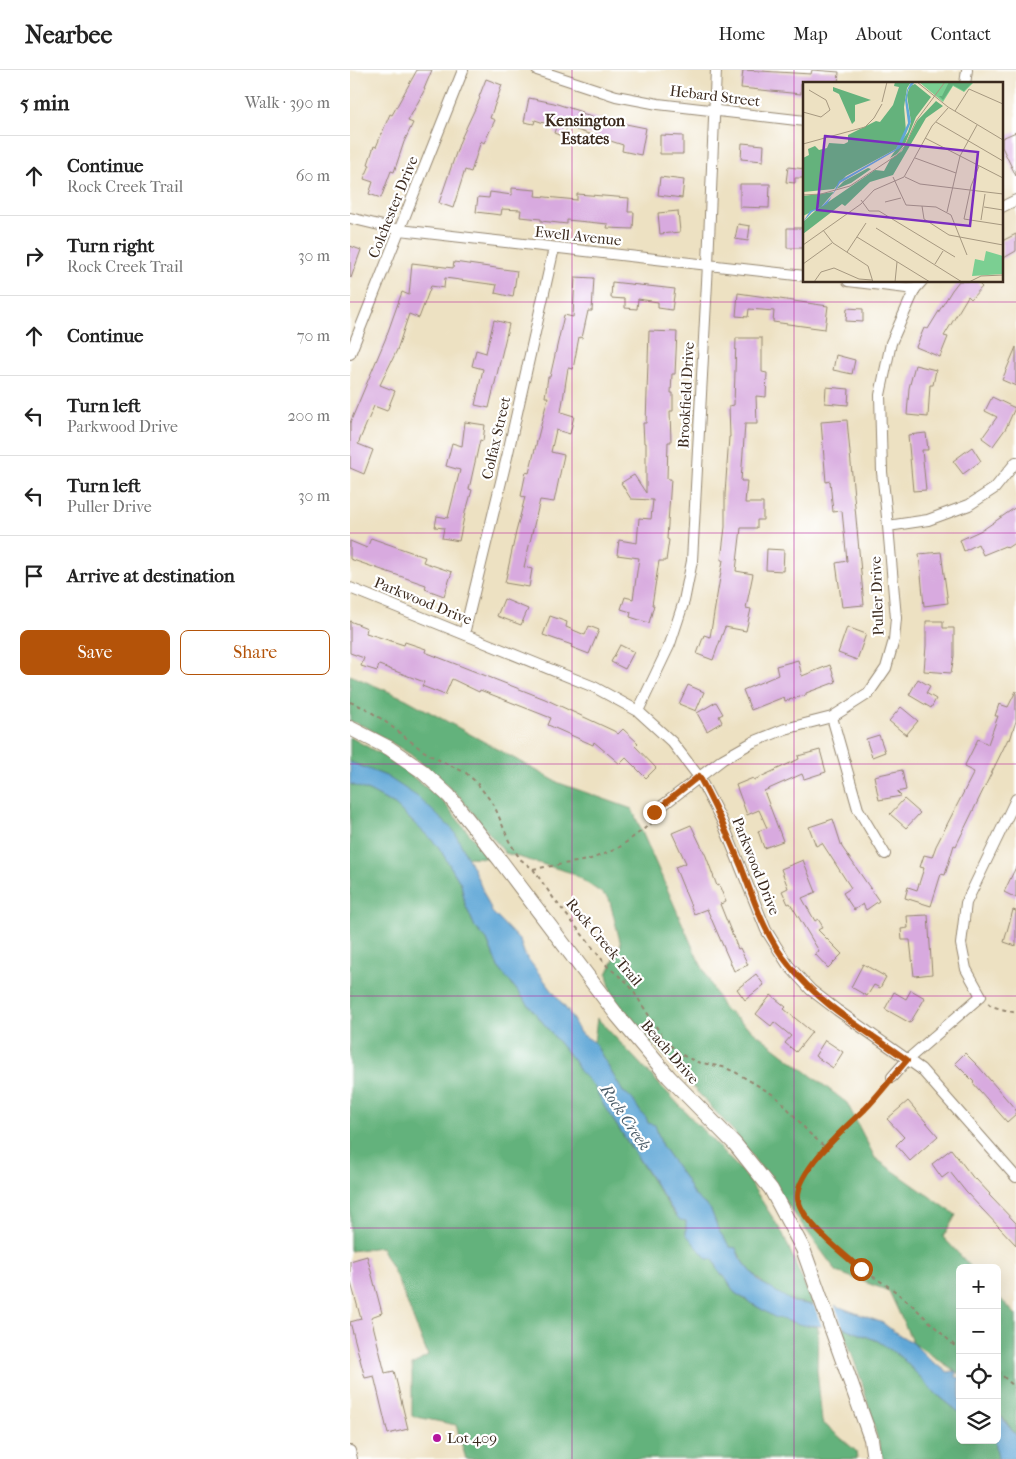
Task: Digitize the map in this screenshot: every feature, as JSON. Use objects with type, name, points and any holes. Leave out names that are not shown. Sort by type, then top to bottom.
[{"type":"street","name":"Colchester Drive","points":[[350,354],[463,70]]},
{"type":"street","name":"Hebard Street","points":[[538,70],[616,96],[715,112],[803,121]]},
{"type":"street","name":"Brookfield Drive","points":[[638,711],[670,644],[684,601],[692,561],[716,70]]},
{"type":"street","points":[[1004,206],[1016,200]]},
{"type":"street","name":"Ewell Avenue","points":[[350,218],[400,230],[803,276]]},
{"type":"street","name":"Colfax Street","points":[[464,634],[507,457],[554,248]]},
{"type":"street","points":[[866,282],[918,285]]},
{"type":"street","name":"Puller Drive","points":[[656,815],[699,776],[723,758],[753,742],[785,729],[832,717],[868,694],[886,668],[894,640],[896,618],[882,472],[880,395],[891,343],[918,285]]},
{"type":"street","points":[[888,526],[928,520],[969,505],[995,488],[1016,462]]},
{"type":"street","name":"Parkwood Drive","points":[[350,588],[594,687],[638,711],[672,742],[699,776],[722,821],[766,930],[788,965],[811,990],[836,1010],[921,1069],[1016,1177]]},
{"type":"street","points":[[832,717],[858,809],[884,854]]},
{"type":"street","name":"Beach Drive","points":[[350,728],[389,748],[422,771],[449,796],[618,1016],[668,1077],[735,1144],[771,1189],[803,1249],[817,1285],[871,1439],[874,1459]]},
{"type":"street","points":[[892,1077],[907,1060],[981,996],[966,969],[961,944],[966,903],[1016,799]]},
{"type":"street","points":[[350,1451],[352,1459]]},
{"type":"path","name":"Rock Creek Trail","points":[[350,702],[365,708],[422,750],[434,758],[466,773],[476,782],[494,805],[513,850],[533,870],[554,900],[608,967],[628,983],[666,1042],[684,1056],[697,1062],[723,1067],[735,1072],[772,1094],[826,1148]]},
{"type":"path","points":[[533,870],[588,860],[617,848],[656,815]]},
{"type":"path","points":[[981,996],[991,1006],[1016,1014]]},
{"type":"path","points":[[892,1077],[865,1109],[826,1148],[799,1185],[798,1200],[806,1214],[828,1242],[861,1269],[891,1288],[912,1305],[956,1347]]},
{"type":"path","points":[[1001,1375],[1016,1388]]},
{"type":"green space","points":[[350,675],[406,699],[559,783],[632,809],[697,957],[723,1008],[847,1103],[875,1158],[956,1215],[943,1237],[968,1264],[956,1264],[956,1371],[913,1343],[889,1291],[837,1272],[735,1133],[613,1000],[607,974],[621,945],[609,898],[572,873],[505,853],[459,796],[410,754],[366,727],[350,721]]},
{"type":"green space","points":[[350,737],[391,760],[441,799],[489,858],[466,857],[386,776],[350,762]]},
{"type":"green space","points":[[350,784],[369,791],[395,805],[438,846],[461,884],[465,904],[475,927],[487,940],[498,967],[574,1061],[579,1071],[594,1086],[604,1106],[674,1214],[686,1221],[686,1234],[713,1259],[720,1273],[735,1293],[774,1315],[818,1327],[817,1369],[822,1422],[856,1451],[857,1459],[466,1459],[456,1425],[412,1416],[412,1365],[428,1356],[399,1282],[381,1247],[350,1251]]},
{"type":"green space","points":[[597,1018],[746,1176],[783,1234],[813,1305],[784,1298],[767,1287],[745,1264],[736,1248],[730,1247],[719,1231],[711,1210],[693,1194],[686,1180],[662,1146],[655,1126],[648,1123],[646,1117],[623,1092],[594,1042]]},
{"type":"green space","points":[[1001,1299],[1016,1315],[1016,1435],[1001,1415]]},
{"type":"green space","points":[[842,1327],[878,1341],[901,1357],[934,1392],[956,1410],[956,1444],[996,1444],[998,1459],[883,1459],[862,1382]]},
{"type":"water","name":"Rock Creek","points":[[350,762],[386,776],[418,797],[454,831],[474,870],[492,912],[520,941],[525,955],[570,1014],[580,1033],[594,1042],[623,1092],[646,1117],[648,1123],[655,1125],[662,1146],[686,1180],[693,1194],[711,1210],[719,1231],[730,1247],[736,1248],[740,1258],[760,1282],[793,1302],[813,1305],[834,1305],[883,1323],[913,1343],[931,1361],[948,1372],[956,1371],[956,1410],[934,1392],[901,1357],[878,1341],[842,1327],[802,1325],[774,1317],[735,1293],[720,1273],[713,1259],[707,1259],[686,1234],[686,1221],[680,1220],[675,1214],[604,1106],[594,1086],[579,1071],[574,1061],[498,967],[487,940],[475,927],[465,904],[461,884],[438,846],[395,805],[369,791],[350,784]]},
{"type":"water","points":[[1001,1417],[1016,1435],[1016,1459],[998,1459],[996,1444],[1001,1444]]},
{"type":"pier","points":[[813,1302],[834,1303],[844,1331],[823,1329]]},
{"type":"building","points":[[417,70],[432,70],[425,89],[408,121],[413,123],[404,142],[394,172],[391,171],[381,198],[369,194],[373,182],[364,179],[370,165],[368,164],[374,146],[376,147],[390,114],[392,115]]},
{"type":"building","points":[[743,70],[811,74],[812,70],[839,72],[838,82],[803,82],[801,84],[801,94],[741,88]]},
{"type":"building","points":[[486,79],[502,85],[490,118],[495,120],[484,143],[481,141],[471,172],[465,170],[453,208],[439,203],[460,141],[480,98]]},
{"type":"building","points":[[529,98],[554,103],[582,112],[581,114],[621,125],[621,123],[646,128],[641,155],[622,151],[623,145],[567,127],[564,137],[554,133],[556,127],[535,120],[534,124],[524,122]]},
{"type":"building","points":[[1016,132],[1016,176],[1004,151],[1004,137]]},
{"type":"building","points":[[660,135],[683,136],[683,154],[660,154]]},
{"type":"building","points":[[742,143],[764,145],[763,161],[741,159]]},
{"type":"building","points":[[788,167],[803,169],[803,178],[795,178],[795,183],[786,182]]},
{"type":"building","points":[[660,177],[684,180],[682,198],[658,195]]},
{"type":"building","points":[[740,184],[770,184],[769,208],[740,207]]},
{"type":"building","points":[[512,188],[536,190],[535,196],[577,200],[577,194],[629,198],[628,212],[634,212],[633,229],[607,228],[608,224],[567,220],[567,224],[541,221],[541,219],[520,217],[521,210],[502,209],[501,215],[476,212],[478,197],[489,198],[490,192],[512,195]]},
{"type":"building","points":[[678,211],[680,232],[660,234],[658,213]]},
{"type":"building","points":[[738,224],[750,226],[748,241],[735,239]]},
{"type":"building","points":[[787,228],[803,228],[803,248],[787,248]]},
{"type":"building","points":[[1016,234],[1016,251],[1004,258],[1004,240]]},
{"type":"building","points":[[350,246],[361,250],[351,278],[350,277]]},
{"type":"building","points":[[454,262],[517,271],[513,297],[495,293],[497,285],[445,278],[444,288],[431,286],[419,318],[409,314],[397,350],[380,385],[395,391],[387,411],[374,406],[358,444],[373,450],[364,474],[350,468],[350,423],[385,340],[402,292],[409,295],[412,263],[453,268]]},
{"type":"building","points":[[575,277],[594,278],[592,311],[588,311],[582,338],[579,337],[573,369],[568,368],[561,412],[574,416],[570,434],[556,430],[551,452],[564,455],[554,502],[540,500],[524,567],[532,569],[529,587],[505,583],[525,497],[521,496],[526,472],[529,473],[548,397],[545,397],[548,377],[550,377],[564,315],[573,317]]},
{"type":"building","points":[[612,282],[675,289],[672,310],[658,308],[658,302],[638,299],[637,309],[625,308],[625,299],[611,298]]},
{"type":"building","points":[[958,282],[977,282],[982,287],[971,299],[968,296],[944,336],[948,337],[940,357],[916,347],[924,328],[928,329]]},
{"type":"building","points":[[738,293],[828,306],[825,329],[773,322],[774,311],[749,309],[748,317],[736,316]]},
{"type":"building","points":[[847,308],[863,309],[863,322],[846,321]]},
{"type":"building","points":[[494,320],[509,324],[489,408],[475,405],[483,369],[472,366],[476,350],[486,353]]},
{"type":"building","points":[[649,331],[677,332],[675,374],[672,374],[671,393],[673,393],[673,411],[670,411],[671,442],[668,442],[667,479],[671,479],[667,539],[669,540],[666,561],[659,561],[652,605],[654,605],[649,623],[630,617],[631,612],[621,609],[625,597],[633,599],[639,558],[617,555],[619,540],[637,543],[639,518],[651,519],[653,500],[631,499],[621,483],[634,475],[646,493],[646,443],[644,443],[643,423],[646,423]]},
{"type":"building","points":[[736,338],[762,338],[762,372],[767,373],[766,397],[756,396],[757,424],[745,424],[741,481],[747,481],[745,503],[763,503],[763,520],[757,520],[757,528],[741,528],[736,571],[753,574],[746,608],[751,609],[746,631],[725,627],[713,660],[697,654],[704,635],[710,637],[723,560],[721,560],[725,527],[725,494],[730,437],[729,406],[734,405]]},
{"type":"building","points":[[1016,347],[1016,386],[1002,380]]},
{"type":"building","points":[[836,355],[855,360],[852,374],[833,370]]},
{"type":"building","points":[[915,365],[936,370],[933,385],[930,385],[928,417],[907,415],[909,388]]},
{"type":"building","points":[[826,387],[849,389],[848,405],[825,403]]},
{"type":"building","points":[[992,397],[1015,408],[1006,428],[993,446],[982,438],[997,417],[985,411]]},
{"type":"building","points":[[847,420],[864,605],[842,607],[836,563],[847,561],[842,511],[833,512],[830,481],[826,482],[821,422]]},
{"type":"building","points":[[465,422],[485,425],[483,441],[480,440],[469,489],[472,490],[459,541],[442,538],[444,528],[435,527],[437,516],[448,518],[460,470],[446,466],[452,443],[462,446]]},
{"type":"building","points":[[926,433],[928,450],[922,450],[926,490],[913,491],[908,435]]},
{"type":"building","points":[[972,447],[981,461],[963,474],[953,461]]},
{"type":"building","points":[[1016,507],[1016,542],[1007,548],[1005,546],[983,555],[978,544],[964,551],[960,540],[984,529]]},
{"type":"building","points":[[371,538],[425,557],[423,562],[452,572],[444,596],[425,589],[426,585],[350,559],[350,541],[367,548]]},
{"type":"building","points":[[767,549],[784,550],[783,571],[766,570]]},
{"type":"building","points":[[941,552],[948,603],[924,606],[919,554]]},
{"type":"building","points":[[504,599],[528,609],[521,625],[497,616]]},
{"type":"building","points":[[550,616],[567,622],[566,627],[585,635],[589,626],[599,630],[589,654],[571,647],[572,645],[543,635]]},
{"type":"building","points":[[350,621],[367,628],[366,633],[404,645],[405,642],[426,649],[425,652],[545,699],[618,734],[623,729],[638,743],[635,746],[656,768],[646,778],[626,758],[620,764],[594,742],[593,745],[548,725],[551,718],[480,690],[479,692],[452,679],[445,695],[422,686],[424,682],[379,665],[377,671],[361,666],[364,658],[350,653]]},
{"type":"building","points":[[926,621],[943,621],[943,628],[954,628],[954,656],[951,673],[924,671]]},
{"type":"building","points":[[847,627],[866,634],[857,660],[838,653]]},
{"type":"building","points":[[620,645],[634,652],[625,669],[611,662]]},
{"type":"building","points":[[798,660],[802,676],[830,665],[836,682],[806,693],[806,695],[785,701],[784,697],[751,710],[743,690],[778,675],[776,666]]},
{"type":"building","points":[[918,679],[930,686],[926,693],[936,699],[931,708],[909,695]]},
{"type":"building","points":[[688,685],[704,692],[696,711],[679,704]]},
{"type":"building","points":[[1016,691],[1016,721],[1010,740],[1008,739],[956,846],[954,845],[945,875],[941,874],[931,906],[905,898],[908,887],[917,890],[924,868],[920,867],[924,855],[932,857],[974,772],[964,767],[978,739],[988,744],[998,716],[995,716],[999,704],[1008,707]]},
{"type":"building","points":[[716,702],[723,714],[719,716],[722,722],[707,731],[697,713]]},
{"type":"building","points":[[901,707],[918,721],[906,735],[889,721]]},
{"type":"building","points":[[879,735],[885,752],[872,757],[866,739]]},
{"type":"building","points":[[820,750],[826,772],[804,779],[802,774],[764,791],[783,841],[764,848],[758,831],[767,828],[759,810],[747,815],[736,785],[753,778],[754,780],[799,759],[798,756]]},
{"type":"building","points":[[902,770],[906,790],[897,792],[901,796],[879,800],[874,776]]},
{"type":"building","points":[[904,799],[920,813],[906,828],[890,814]]},
{"type":"building","points":[[833,819],[842,847],[879,901],[866,910],[863,904],[854,910],[843,893],[851,888],[822,843],[816,846],[809,827]]},
{"type":"building","points":[[691,825],[706,856],[717,886],[719,885],[726,902],[720,904],[738,949],[740,948],[748,965],[734,971],[707,909],[694,914],[675,867],[686,863],[672,833]]},
{"type":"building","points":[[803,860],[816,892],[802,898],[815,921],[818,919],[823,927],[818,930],[842,954],[828,968],[815,954],[819,951],[790,903],[788,904],[782,891],[788,888],[781,869]]},
{"type":"building","points":[[1016,867],[1016,898],[1004,892]]},
{"type":"building","points":[[1013,910],[1016,911],[1016,946],[1004,942]]},
{"type":"building","points":[[928,915],[932,974],[914,976],[910,940],[902,940],[901,929],[908,928],[907,916]]},
{"type":"building","points":[[863,964],[886,977],[880,988],[874,985],[867,996],[851,987]]},
{"type":"building","points":[[756,974],[764,985],[745,1000],[737,989]]},
{"type":"building","points":[[911,990],[925,998],[910,1023],[885,1009],[894,992],[906,999]]},
{"type":"building","points":[[771,995],[786,1007],[784,1009],[812,1032],[796,1052],[785,1043],[791,1036],[774,1022],[771,1026],[756,1014]]},
{"type":"building","points":[[825,1040],[843,1052],[833,1068],[815,1056]]},
{"type":"building","points":[[965,1053],[1016,1110],[1016,1114],[1007,1122],[974,1082],[955,1063]]},
{"type":"building","points":[[908,1101],[938,1136],[910,1161],[896,1145],[904,1137],[887,1119]]},
{"type":"building","points":[[951,1149],[975,1180],[1016,1223],[1016,1245],[966,1192],[950,1172],[942,1178],[932,1164]]},
{"type":"building","points":[[367,1256],[382,1313],[371,1317],[385,1373],[394,1371],[408,1429],[388,1434],[374,1376],[365,1378],[350,1322],[361,1319],[350,1279],[350,1261]]},
{"type":"place","name":"Lot 409","points":[[437,1438]]},
{"type":"district","name":"Kensington Estates","points":[[585,129]]},
{"type":"route","points":[[654,812],[699,776],[722,821],[766,930],[788,965],[811,990],[836,1010],[907,1060],[865,1109],[826,1148],[799,1185],[798,1200],[806,1214],[828,1242],[861,1269]]}]
